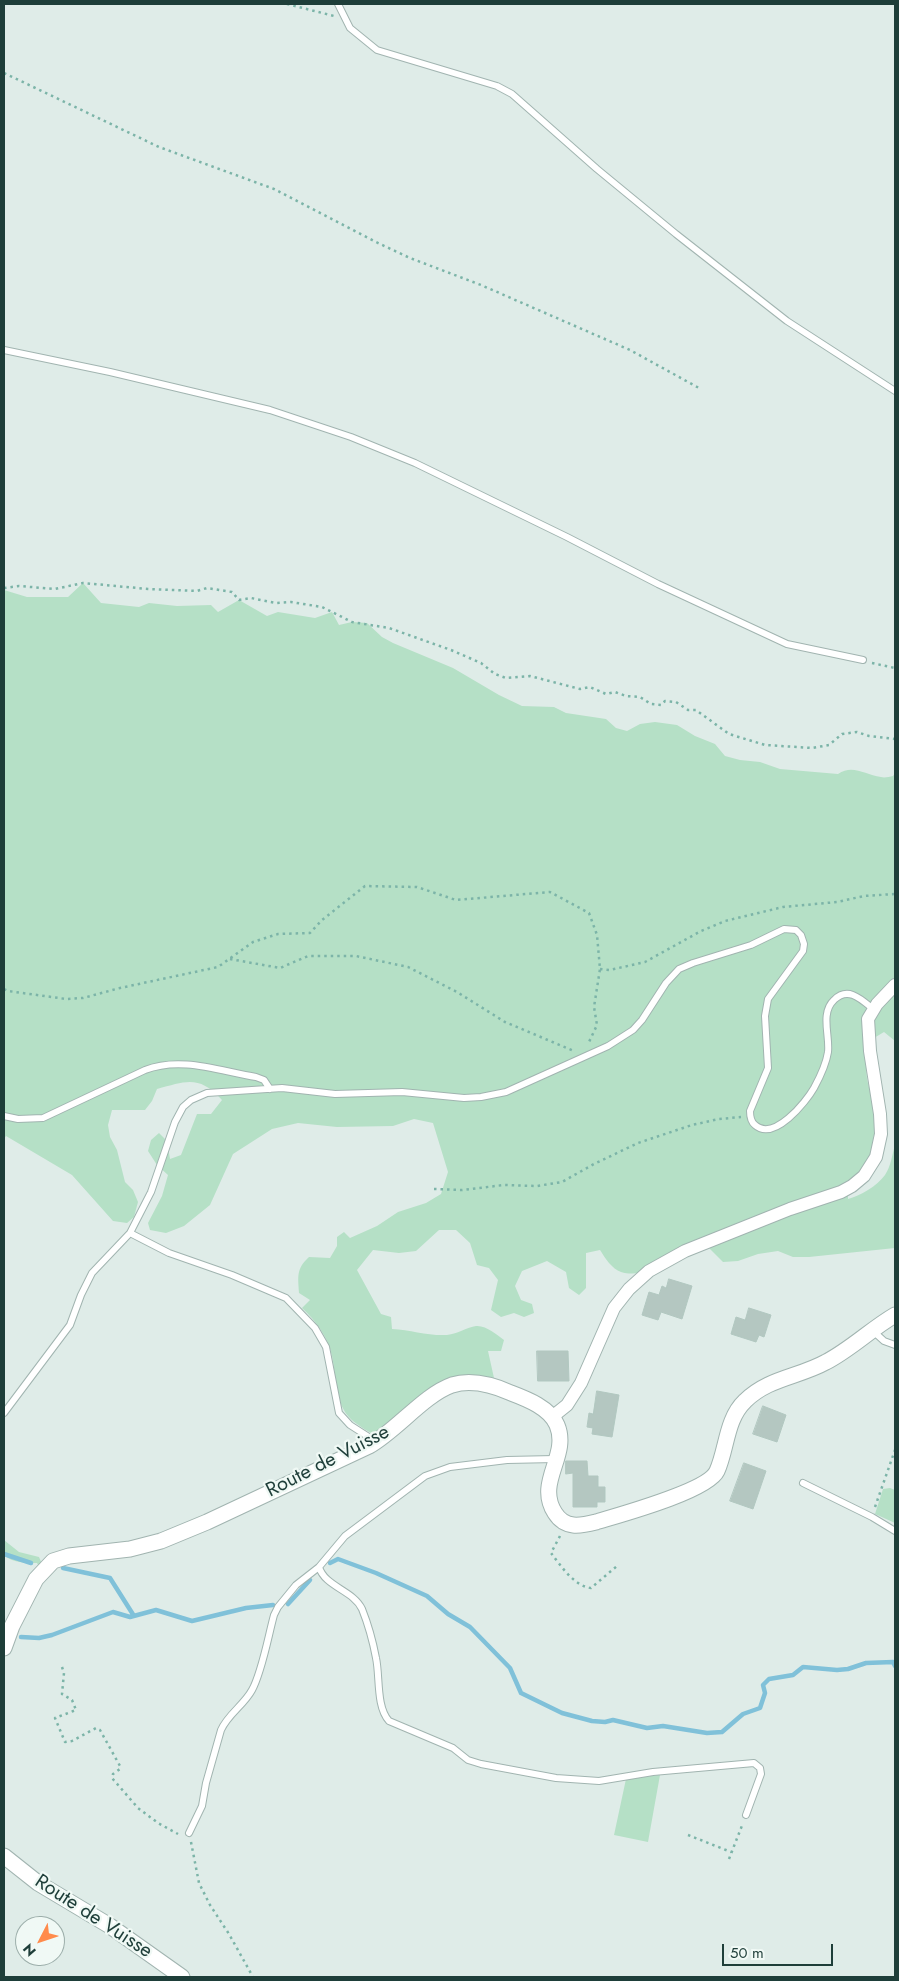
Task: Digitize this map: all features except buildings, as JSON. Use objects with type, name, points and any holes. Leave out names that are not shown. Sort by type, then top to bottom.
[{"type":"street","points":[[895,986],[872,1009],[868,1019],[881,1134],[876,1157],[864,1176],[841,1192],[790,1209],[685,1251],[649,1271],[629,1289],[614,1308],[581,1383],[568,1405],[552,1417],[559,1436],[556,1459],[548,1486],[548,1500],[557,1517],[566,1524],[580,1526],[681,1494],[708,1481],[716,1473],[733,1420],[745,1400],[772,1383],[825,1363],[895,1315]]},
{"type":"street","name":"Route de Vuisse","points":[[4,1648],[12,1626],[36,1578],[53,1561],[69,1556],[139,1548],[170,1538],[253,1501],[376,1441],[433,1396],[450,1386],[460,1383],[481,1383],[500,1388],[537,1405],[552,1417]]},
{"type":"street","name":"Route de Vuisse","points":[[4,1856],[38,1883],[110,1926],[182,1977]]},
{"type":"lane","points":[[338,4],[350,28],[377,50],[497,86],[512,94],[548,128],[626,193],[787,321],[895,391]]},
{"type":"lane","points":[[4,350],[110,372],[270,410],[351,437],[415,463],[567,537],[658,584],[787,644],[863,660]]},
{"type":"lane","points":[[4,1413],[70,1325],[80,1295],[92,1273],[130,1233],[151,1192],[175,1122],[185,1105],[199,1096],[207,1093],[292,1088],[335,1094],[402,1092],[464,1098],[481,1097],[519,1088],[613,1043],[633,1030],[642,1020],[669,978],[679,970],[694,963],[752,945],[784,929],[796,930],[803,939],[803,951],[768,999],[765,1016],[769,1056],[768,1068],[752,1106],[750,1116],[756,1126],[768,1129],[790,1118],[814,1088],[827,1060],[827,1013],[833,1000],[839,996],[851,993],[858,996],[872,1009]]},
{"type":"lane","points":[[4,1116],[18,1119],[43,1118],[145,1070],[163,1064],[189,1064],[256,1077],[264,1080],[270,1089]]},
{"type":"lane","points":[[130,1233],[169,1253],[232,1275],[286,1298],[315,1328],[326,1347],[339,1413],[350,1425],[376,1441]]},
{"type":"lane","points":[[872,1330],[884,1342],[895,1345]]},
{"type":"lane","points":[[189,1833],[202,1806],[206,1783],[224,1723],[246,1700],[253,1688],[274,1615],[278,1607],[296,1585],[319,1567],[345,1536],[425,1476],[450,1467],[507,1460],[556,1459]]},
{"type":"lane","points":[[802,1483],[872,1517],[895,1531]]},
{"type":"lane","points":[[319,1567],[330,1581],[349,1593],[362,1609],[376,1656],[382,1713],[388,1721],[453,1748],[468,1760],[556,1778],[599,1781],[654,1772],[754,1763],[760,1768],[761,1774],[746,1815]]},
{"type":"path","points":[[287,4],[345,19]]},
{"type":"path","points":[[4,73],[159,147],[274,189],[410,258],[481,285],[630,350],[699,388]]},
{"type":"path","points":[[4,588],[19,586],[55,589],[83,584],[197,591],[207,588],[232,592],[239,600],[251,598],[276,603],[291,602],[322,608],[352,622],[389,628],[418,638],[481,663],[496,674],[506,678],[530,676],[580,689],[590,687],[606,694],[614,692],[626,696],[640,696],[652,704],[661,705],[666,701],[676,702],[688,710],[696,710],[729,734],[765,745],[812,748],[829,746],[842,734],[857,732],[895,740]]},
{"type":"path","points":[[863,660],[884,667],[895,668]]},
{"type":"path","points":[[4,991],[66,999],[83,998],[218,967],[253,942],[278,934],[310,933],[322,920],[364,886],[417,887],[456,900],[550,892],[590,913],[597,935],[600,969],[594,1007],[597,1025],[587,1046],[586,1056],[505,1022],[457,992],[408,967],[356,956],[308,956],[280,968],[230,959]]},
{"type":"path","points":[[600,969],[610,970],[645,962],[701,931],[725,921],[783,907],[837,902],[864,896],[895,894]]},
{"type":"path","points":[[434,1189],[462,1190],[504,1185],[537,1186],[562,1182],[638,1143],[692,1125],[719,1119],[750,1116]]},
{"type":"path","points":[[872,1517],[895,1450]]},
{"type":"path","points":[[566,1524],[551,1553],[562,1568],[582,1587],[591,1588],[617,1566]]},
{"type":"path","points":[[62,1667],[64,1674],[62,1694],[72,1700],[76,1710],[55,1718],[65,1742],[72,1741],[96,1728],[100,1730],[120,1766],[120,1769],[113,1774],[112,1778],[138,1808],[158,1823],[181,1835],[189,1833],[200,1883],[210,1906],[234,1941],[253,1977]]},
{"type":"path","points":[[729,1859],[746,1815]]},
{"type":"path","points":[[688,1835],[732,1852]]},
{"type":"green space","points":[[83,583],[101,603],[139,607],[149,603],[177,606],[211,605],[218,612],[239,600],[267,616],[278,612],[315,618],[332,612],[339,625],[352,622],[367,623],[382,637],[393,643],[453,668],[522,706],[554,707],[566,713],[606,719],[616,728],[627,731],[640,724],[655,722],[677,725],[695,736],[715,744],[725,756],[760,762],[780,769],[838,774],[843,771],[854,770],[884,777],[893,776],[895,773],[895,1041],[884,1032],[864,1044],[867,1079],[876,1116],[869,1160],[848,1193],[848,1199],[858,1196],[882,1179],[889,1168],[895,1145],[895,1248],[809,1257],[793,1257],[778,1251],[758,1254],[738,1261],[723,1262],[705,1244],[653,1270],[631,1274],[621,1272],[615,1268],[600,1250],[586,1253],[586,1288],[579,1295],[569,1288],[566,1272],[547,1261],[522,1271],[515,1286],[521,1300],[532,1304],[534,1313],[524,1317],[514,1313],[501,1317],[491,1310],[498,1280],[489,1268],[477,1265],[470,1243],[456,1230],[439,1230],[416,1251],[399,1253],[373,1250],[357,1270],[381,1314],[391,1317],[392,1329],[433,1335],[447,1335],[480,1326],[504,1340],[501,1351],[488,1351],[494,1378],[477,1375],[462,1377],[376,1436],[354,1422],[344,1410],[338,1395],[328,1342],[317,1324],[302,1308],[310,1300],[299,1293],[299,1273],[302,1265],[309,1257],[330,1258],[337,1246],[337,1237],[344,1232],[350,1238],[377,1226],[398,1212],[426,1203],[441,1194],[448,1172],[433,1123],[414,1119],[393,1126],[337,1127],[298,1123],[272,1129],[233,1154],[210,1205],[184,1226],[166,1233],[150,1230],[148,1223],[162,1196],[168,1175],[157,1165],[148,1151],[151,1140],[159,1133],[167,1141],[170,1159],[181,1155],[197,1114],[211,1114],[222,1100],[206,1087],[199,1083],[185,1082],[157,1089],[152,1101],[145,1110],[112,1110],[108,1125],[110,1137],[117,1150],[125,1182],[133,1190],[138,1202],[134,1217],[127,1223],[113,1221],[72,1175],[6,1136],[4,1139],[4,590],[27,597],[68,597]]},
{"type":"green space","points":[[890,1488],[895,1490],[895,1523],[875,1514],[883,1489]]},
{"type":"green space","points":[[4,1540],[19,1552],[39,1557],[42,1564],[39,1567],[37,1563],[11,1560],[4,1555]]},
{"type":"green space","points":[[660,1775],[648,1842],[614,1835],[626,1779]]},
{"type":"waterway","points":[[4,1554],[31,1563]]},
{"type":"waterway","points":[[330,1563],[338,1559],[376,1573],[427,1596],[448,1614],[470,1627],[510,1668],[521,1693],[562,1713],[592,1721],[605,1722],[613,1720],[647,1728],[663,1726],[707,1733],[722,1732],[743,1714],[760,1708],[765,1693],[763,1685],[769,1679],[793,1675],[803,1667],[837,1670],[848,1669],[866,1663],[893,1662],[895,1666]]},
{"type":"waterway","points":[[63,1568],[110,1578],[134,1616]]},
{"type":"waterway","points":[[288,1604],[310,1580]]},
{"type":"waterway","points":[[21,1637],[39,1638],[52,1635],[113,1612],[130,1617],[156,1610],[192,1621],[246,1608],[273,1605]]}]
